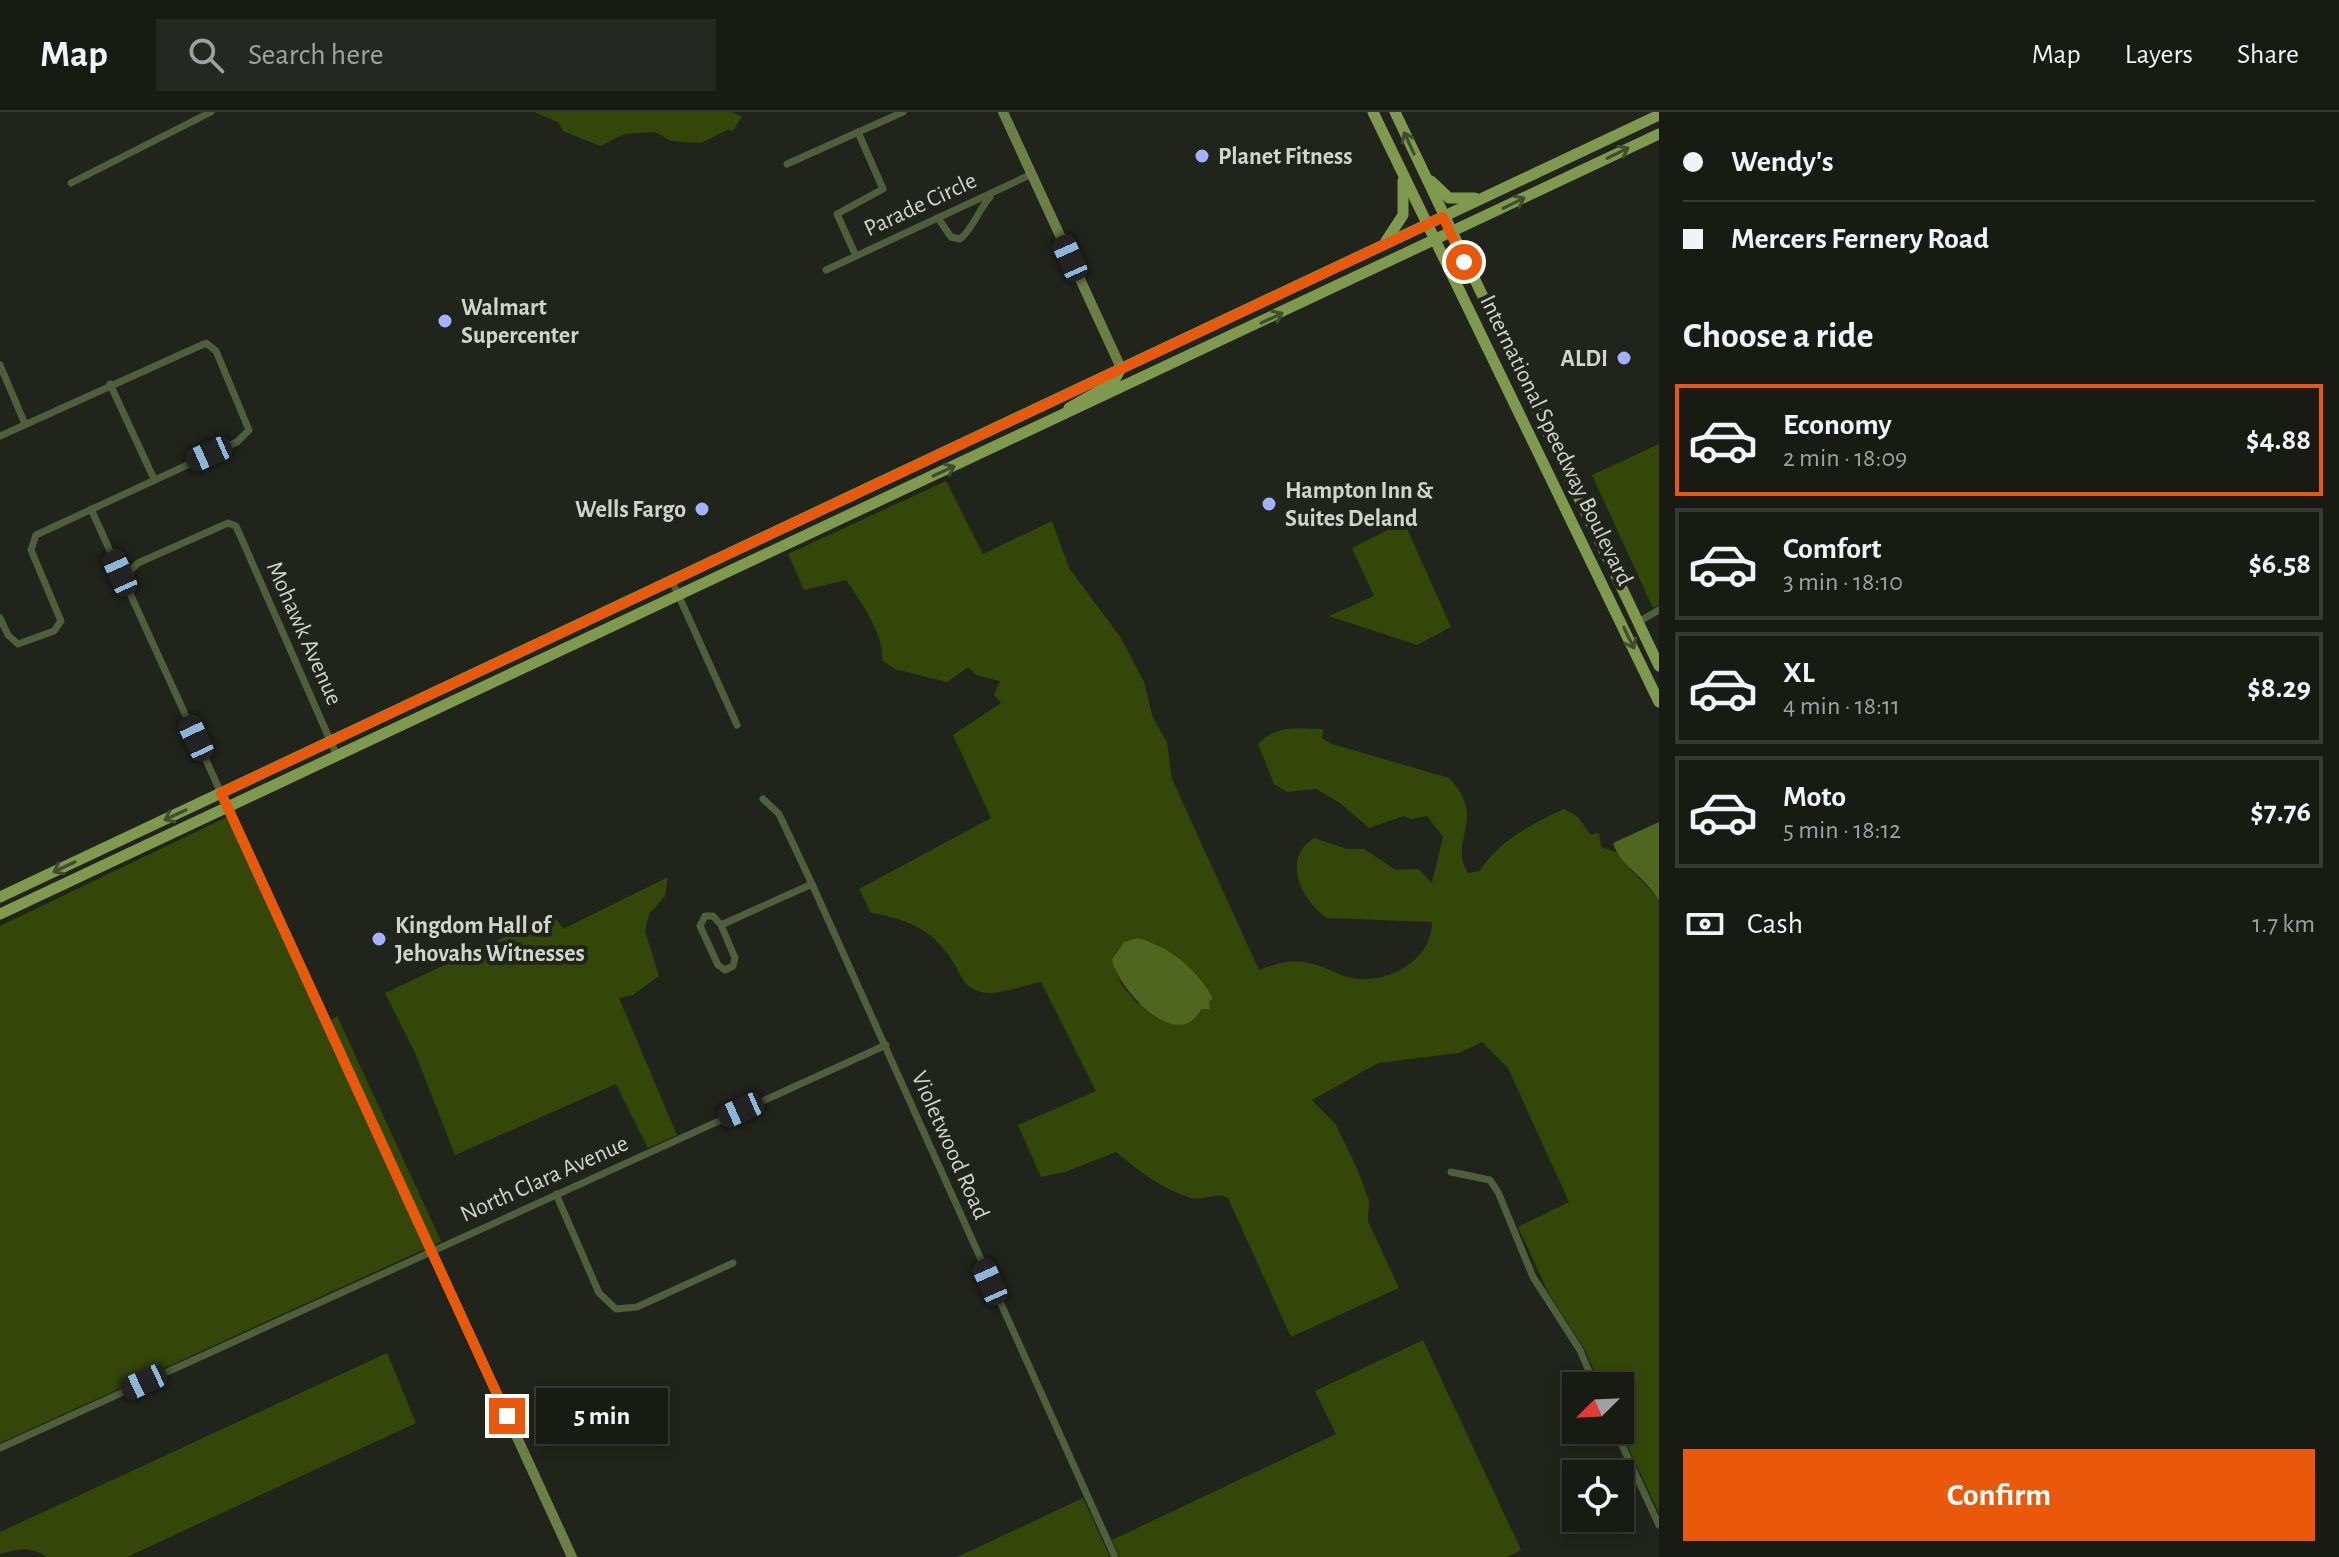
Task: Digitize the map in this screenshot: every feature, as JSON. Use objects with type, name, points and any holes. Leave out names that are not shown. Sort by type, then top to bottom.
[{"type":"main road","name":"International Speedway Boulevard","points":[[1373,112],[1596,571],[1655,682],[1659,702]]},
{"type":"main road","name":"International Speedway Boulevard","points":[[1395,112],[1659,666]]},
{"type":"main road","points":[[0,897],[1659,115]]},
{"type":"main road","points":[[1,911],[115,861],[1659,134]]},
{"type":"main road","points":[[1381,246],[1403,215],[1402,172]]},
{"type":"main road","points":[[1424,173],[1449,198],[1483,197]]},
{"type":"main road","points":[[1468,309],[1483,302]]},
{"type":"main road","points":[[1210,347],[1229,329],[1236,314]]},
{"type":"main road","points":[[1125,387],[1131,370],[1141,358]]},
{"type":"main road","points":[[1053,421],[1082,399],[1113,383],[1121,368]]},
{"type":"main road","points":[[1511,396],[1523,383]]},
{"type":"main road","points":[[907,488],[910,476],[922,464]]},
{"type":"main road","points":[[1545,467],[1562,464]]},
{"type":"main road","points":[[873,504],[891,489],[897,475]]},
{"type":"main road","points":[[1596,571],[1610,564]]},
{"type":"street","points":[[71,183],[211,112]]},
{"type":"street","points":[[787,164],[903,112]]},
{"type":"street","points":[[1003,112],[1121,368]]},
{"type":"street","points":[[856,256],[837,214],[883,189],[858,132]]},
{"type":"street","points":[[1570,156],[1578,173]]},
{"type":"street","name":"Parade Circle","points":[[826,270],[1032,174]]},
{"type":"street","points":[[938,218],[951,237],[960,239],[968,233],[978,209],[995,192]]},
{"type":"street","points":[[0,436],[206,343],[216,351],[249,422],[249,430],[237,442],[36,535],[31,542],[31,550],[60,614],[58,626],[18,644],[8,635],[0,618]]},
{"type":"street","points":[[0,365],[25,424]]},
{"type":"street","points":[[110,384],[154,479]]},
{"type":"street","points":[[91,509],[120,573],[128,583],[132,600],[572,1557]]},
{"type":"street","name":"Mohawk Avenue","points":[[128,583],[130,571],[138,563],[228,523],[236,526],[337,756]]},
{"type":"street","points":[[672,581],[737,725]]},
{"type":"street","points":[[1638,622],[1659,610]]},
{"type":"street","points":[[441,690],[448,704]]},
{"type":"street","name":"Violetwood Road","points":[[763,799],[779,814],[812,884],[1115,1557]]},
{"type":"street","points":[[108,846],[115,861]]},
{"type":"street","points":[[721,925],[812,884]]},
{"type":"street","points":[[705,916],[713,916],[721,925],[735,958],[733,966],[725,970],[718,965],[700,926],[705,916]]},
{"type":"street","name":"North Clara Avenue","points":[[0,1448],[886,1045]]},
{"type":"street","points":[[1451,1172],[1490,1180],[1498,1192],[1533,1277],[1580,1350],[1589,1372]]},
{"type":"street","points":[[556,1194],[599,1293],[616,1309],[637,1307],[733,1263]]},
{"type":"street","points":[[1621,1444],[1659,1525]]},
{"type":"shaded area","points":[[534,112],[732,112],[742,116],[733,131],[727,130],[701,143],[671,141],[655,132],[625,134],[600,146],[563,131],[558,122]]},
{"type":"shaded area","points":[[1659,444],[1659,605],[1653,608],[1592,475]]},
{"type":"shaded area","points":[[946,481],[983,554],[1052,521],[1069,568],[1121,638],[1144,682],[1153,718],[1167,742],[1172,779],[1259,970],[1301,962],[1362,979],[1387,975],[1410,964],[1426,946],[1432,922],[1327,918],[1309,901],[1303,890],[1298,879],[1298,856],[1314,838],[1347,849],[1364,849],[1396,870],[1419,869],[1432,883],[1443,837],[1427,816],[1411,819],[1404,816],[1369,828],[1340,803],[1316,789],[1287,792],[1274,784],[1258,744],[1280,730],[1323,729],[1322,738],[1332,744],[1449,778],[1466,806],[1462,850],[1468,873],[1480,871],[1496,851],[1518,834],[1564,809],[1578,817],[1591,835],[1599,833],[1601,847],[1622,854],[1629,867],[1659,901],[1659,1513],[1627,1444],[1634,1444],[1634,1372],[1595,1372],[1584,1348],[1549,1294],[1518,1227],[1569,1202],[1508,1068],[1482,1042],[1459,1053],[1378,1063],[1312,1100],[1336,1125],[1359,1173],[1369,1201],[1368,1221],[1399,1288],[1291,1337],[1228,1198],[1219,1195],[1196,1199],[1170,1190],[1116,1152],[1065,1172],[1041,1177],[1018,1125],[1096,1091],[1041,982],[990,993],[971,988],[948,954],[930,936],[910,923],[871,913],[859,889],[991,818],[953,735],[1001,703],[994,695],[1000,681],[976,675],[968,667],[947,682],[895,669],[882,660],[876,629],[846,580],[804,590],[788,554]],"holes":[[[1137,938],[1181,960],[1207,988],[1213,998],[1201,1009],[1137,1003],[1121,984],[1112,959],[1119,948]]]},
{"type":"shaded area","points":[[1404,522],[1451,627],[1417,645],[1329,616],[1374,596],[1352,548]]},
{"type":"shaded area","points":[[227,817],[425,1249],[0,1443],[0,926]]},
{"type":"shaded area","points":[[1659,822],[1659,901],[1622,859],[1613,843]]},
{"type":"shaded area","points":[[668,877],[665,896],[649,914],[645,931],[659,976],[633,995],[619,998],[677,1135],[648,1148],[616,1084],[455,1155],[415,1053],[385,993],[553,914],[563,929]]},
{"type":"shaded area","points":[[1138,938],[1182,960],[1213,998],[1209,1002],[1210,1009],[1201,1009],[1191,1021],[1179,1025],[1164,1021],[1137,1000],[1116,972],[1112,959],[1124,942]]},
{"type":"shaded area","points":[[337,1016],[441,1241],[434,1245],[331,1020]]},
{"type":"shaded area","points":[[1423,1340],[1521,1550],[1507,1557],[1120,1557],[1112,1540],[1336,1434],[1315,1391]]},
{"type":"shaded area","points":[[387,1353],[416,1423],[127,1557],[46,1557],[36,1551],[24,1550],[0,1554],[0,1532]]},
{"type":"shaded area","points":[[1083,1498],[1110,1557],[956,1557],[968,1552]]},
{"type":"place","name":"Planet Fitness","points":[[1202,156]]},
{"type":"place","name":"Walmart Supercenter","points":[[445,321]]},
{"type":"place","name":"ALDI","points":[[1624,358]]},
{"type":"place","name":"Hampton Inn & Suites Deland","points":[[1269,504]]},
{"type":"place","name":"Wells Fargo","points":[[702,509]]},
{"type":"place","name":"Kingdom Hall of Jehovahs Witnesses","points":[[379,939]]},
{"type":"route","points":[[507,1416],[221,793],[1443,217],[1464,262]]}]
